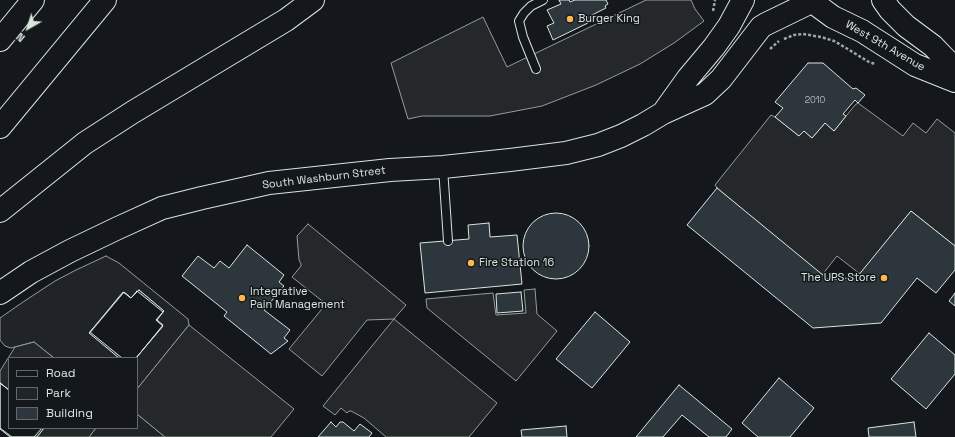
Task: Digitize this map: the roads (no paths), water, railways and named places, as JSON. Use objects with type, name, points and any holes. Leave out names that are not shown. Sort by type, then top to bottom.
[{"type":"main road","points":[[0,40],[33,0]]},
{"type":"main road","points":[[0,127],[105,0]]},
{"type":"main road","points":[[0,210],[85,143],[133,112],[286,20],[313,0]]},
{"type":"main road","name":"South Washburn Street","points":[[0,293],[31,272],[70,251],[162,208],[229,191],[268,183],[390,170],[502,161],[587,149],[621,136],[663,113],[705,94],[721,79],[761,27],[766,24],[805,4],[840,0]]},
{"type":"main road","name":"West 9th Avenue","points":[[883,0],[890,10],[902,22],[933,46],[954,67]]},
{"type":"main road","name":"South Washburn Street","points":[[663,113],[688,78],[714,47],[729,26],[742,1]]},
{"type":"main road","name":"West 9th Avenue","points":[[805,4],[862,31],[915,65],[954,67]]},
{"type":"lane","points":[[536,69],[523,37],[519,21],[531,6],[543,0]]},
{"type":"lane","points":[[443,166],[448,241]]},
{"type":"place","name":"Burger King","points":[[570,19]]},
{"type":"place","name":"Fire Station 16","points":[[471,263]]},
{"type":"place","name":"The UPS Store","points":[[884,278]]},
{"type":"place","name":"Integrative Pain Management","points":[[242,298]]}]
